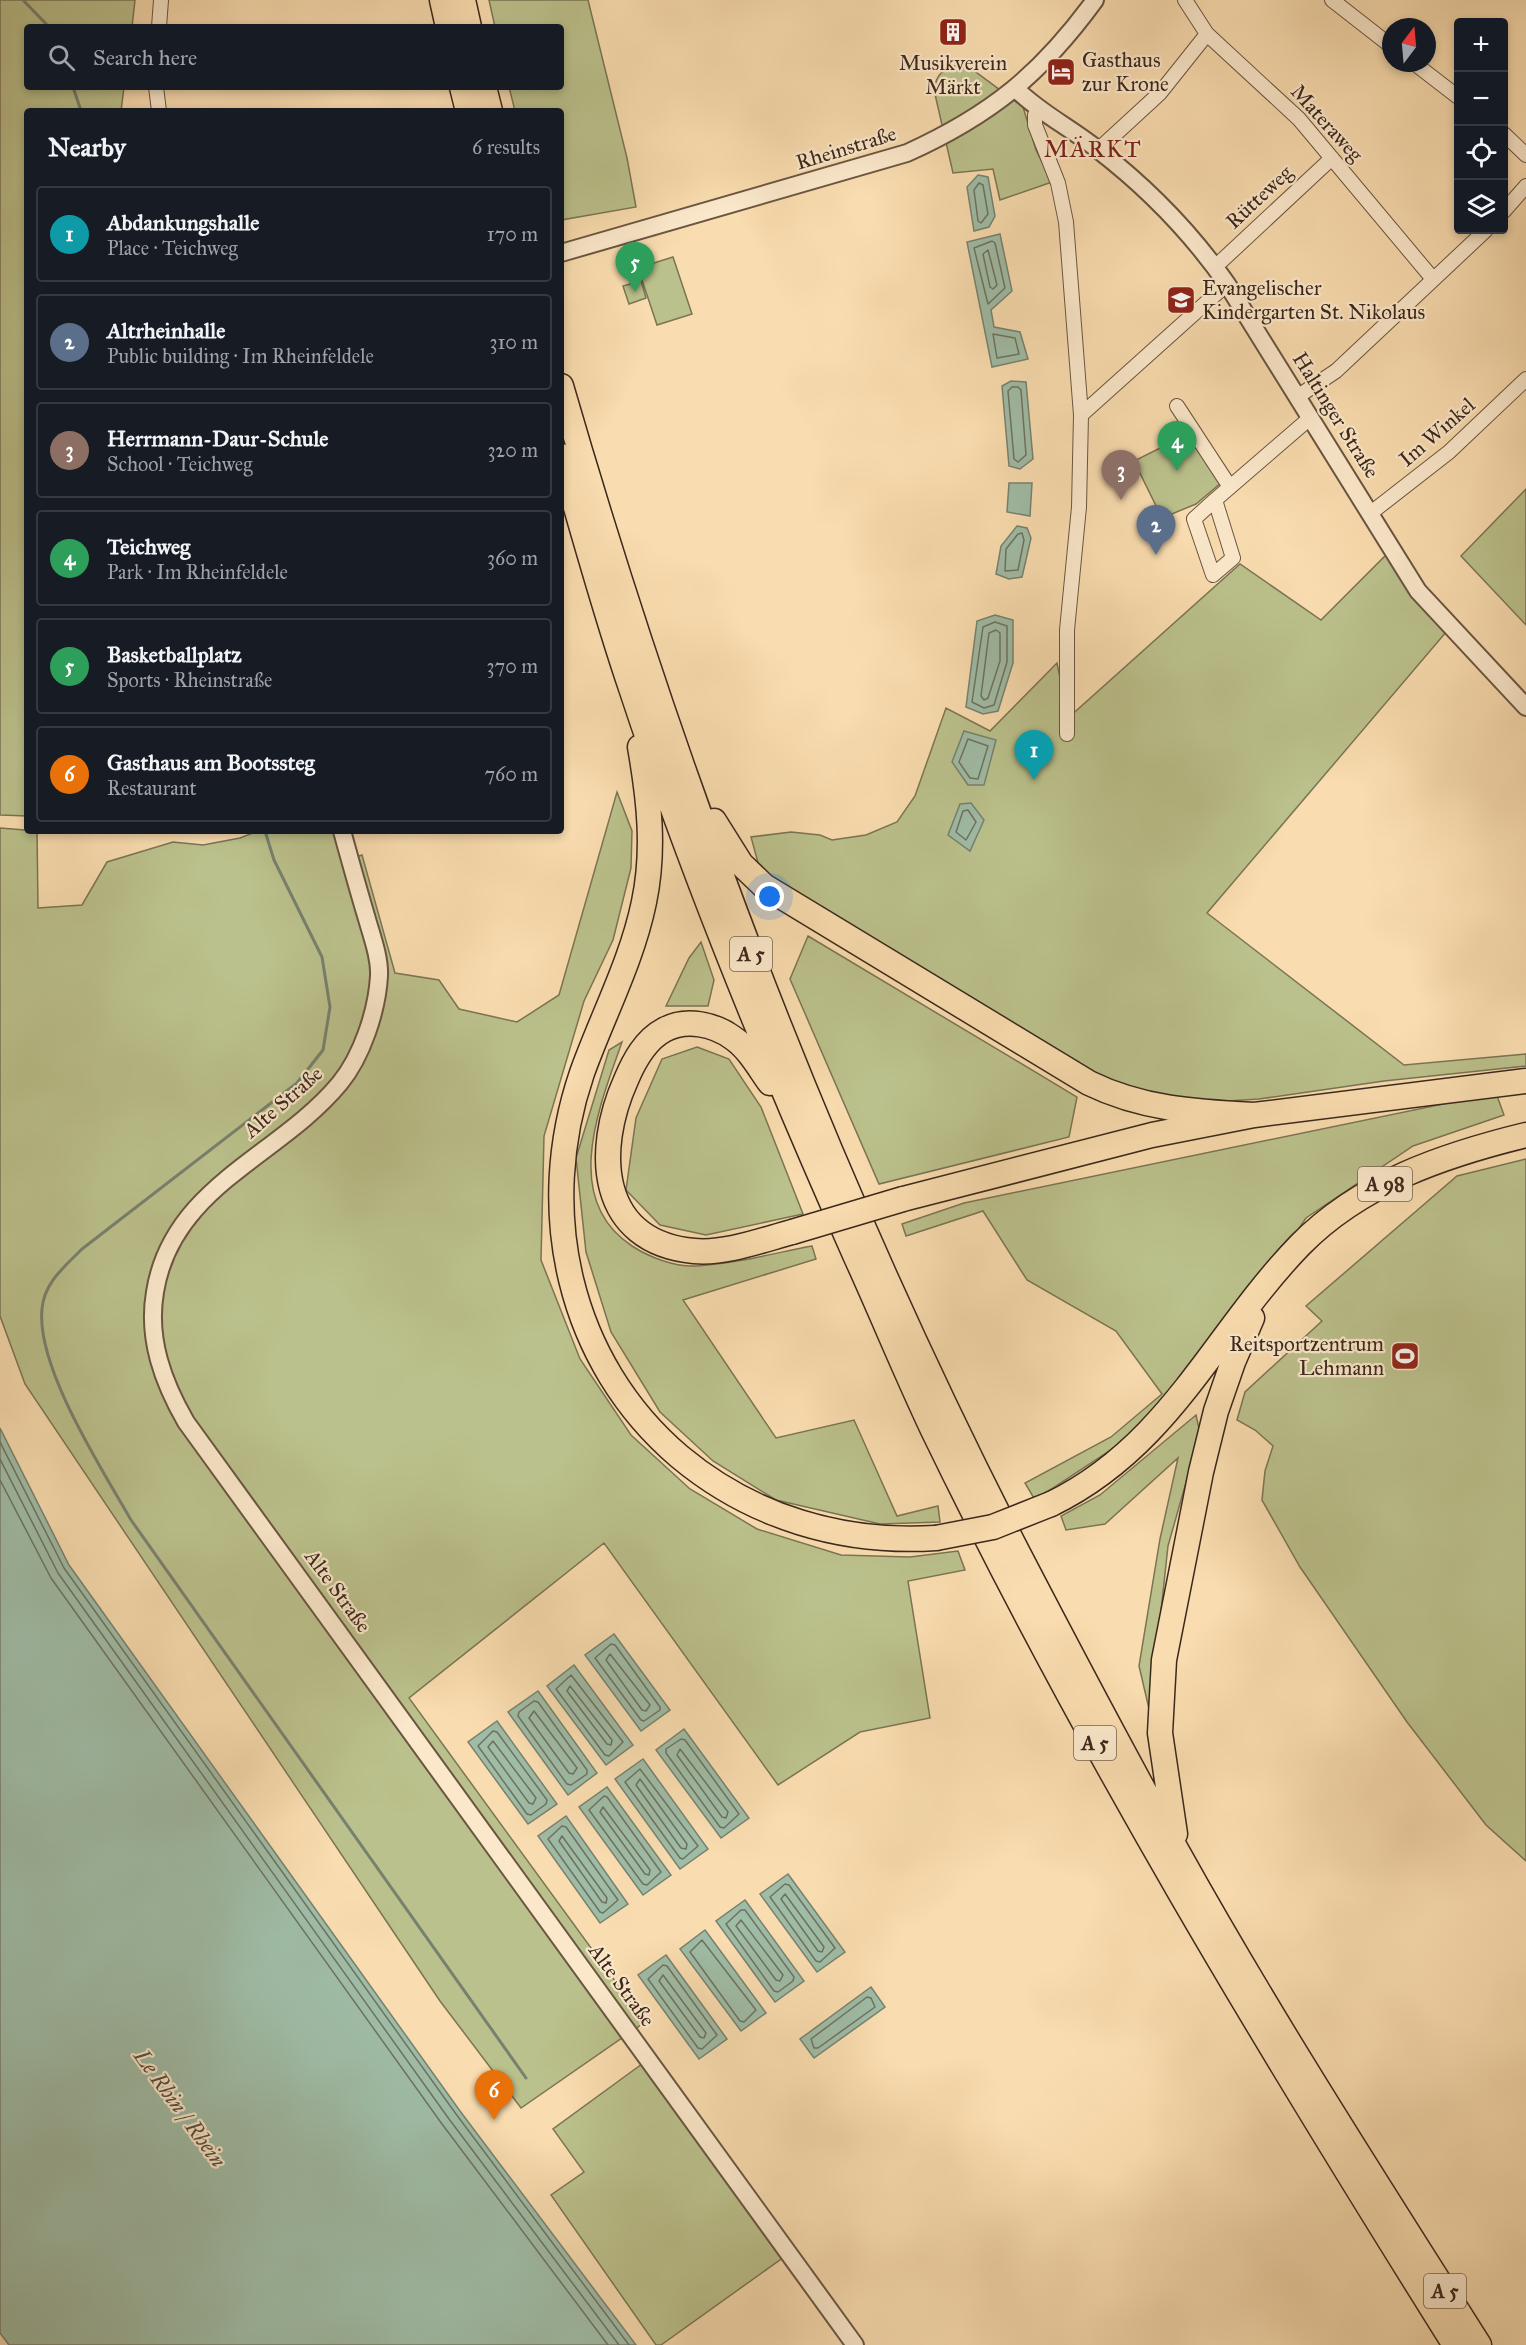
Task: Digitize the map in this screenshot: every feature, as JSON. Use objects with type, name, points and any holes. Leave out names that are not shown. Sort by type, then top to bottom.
[{"type":"highway","points":[[442,0],[447,24]]},
{"type":"highway","points":[[463,0],[468,24]]},
{"type":"highway","points":[[463,90],[467,108]]},
{"type":"highway","points":[[485,90],[489,108]]},
{"type":"highway","name":"A 5","points":[[564,396],[597,508],[735,911],[780,1029],[899,1305],[1015,1547],[1177,1851],[1308,2069],[1479,2345]]},
{"type":"highway","name":"A 5","points":[[564,466],[630,688],[712,913],[791,1111],[932,1426],[1069,1697],[1136,1818],[1289,2079],[1455,2345]]},
{"type":"highway","points":[[630,688],[649,801],[650,852],[644,903],[619,979],[582,1075],[568,1125],[560,1173],[564,1256],[585,1325],[601,1359],[638,1415],[664,1443],[696,1470],[727,1491],[787,1519],[833,1532],[869,1537],[936,1538],[993,1527],[1051,1504],[1094,1480],[1153,1430],[1196,1378],[1270,1278]]},
{"type":"highway","points":[[682,761],[722,837],[741,864],[764,886],[812,917],[1113,1095],[1161,1108],[1254,1115]]},
{"type":"highway","points":[[791,1111],[746,1049],[733,1038],[711,1026],[688,1023],[664,1030],[634,1061],[614,1113],[607,1159],[614,1199],[624,1216],[638,1230],[659,1242],[696,1251],[733,1246],[792,1232],[903,1199],[1152,1135],[1254,1115],[1526,1081]]},
{"type":"highway","name":"A 98","points":[[1270,1278],[1302,1244],[1358,1199],[1432,1162],[1526,1135]]},
{"type":"highway","points":[[1177,1851],[1163,1761],[1161,1694],[1169,1629],[1209,1440],[1233,1362],[1270,1278]]},
{"type":"street","points":[[159,24],[161,0]]},
{"type":"street","name":"Rheinstraße","points":[[564,253],[907,153],[956,130],[1016,89],[1071,32],[1095,0]]},
{"type":"street","name":"Materaweg","points":[[1185,0],[1207,34],[1299,119],[1433,279]]},
{"type":"street","points":[[1332,0],[1382,39]]},
{"type":"street","points":[[1098,150],[1160,93],[1207,34]]},
{"type":"street","points":[[1426,72],[1454,94]]},
{"type":"street","name":"Haltinger Straße","points":[[1016,89],[1038,108],[1098,150],[1177,219],[1227,284],[1310,418],[1372,512],[1418,591],[1526,707]]},
{"type":"street","points":[[156,90],[159,108]]},
{"type":"street","points":[[1038,108],[1035,125],[1058,183],[1066,222],[1081,415],[1079,507],[1067,630],[1067,734]]},
{"type":"street","points":[[1508,139],[1526,155]]},
{"type":"street","name":"Rütteweg","points":[[1215,267],[1332,158]]},
{"type":"street","points":[[1508,206],[1526,186]]},
{"type":"street","points":[[1297,397],[1336,371],[1482,234]]},
{"type":"street","points":[[1081,415],[1227,284]]},
{"type":"street","name":"Im Winkel","points":[[1372,512],[1449,452],[1526,379]]},
{"type":"street","points":[[1177,406],[1230,487]]},
{"type":"street","points":[[1215,500],[1233,558],[1213,575],[1194,519],[1215,500],[1310,418]]},
{"type":"street","name":"Alte Straße","points":[[343,834],[374,946],[379,976],[367,1030],[355,1060],[340,1083],[285,1133],[219,1185],[179,1227],[158,1275],[154,1299],[155,1347],[162,1372],[171,1396],[186,1422],[855,2345]]},
{"type":"green space","points":[[0,0],[135,0],[132,24],[24,24],[24,90],[124,90],[121,108],[24,108],[24,816],[0,815]]},
{"type":"green space","points":[[489,0],[588,0],[627,158],[636,207],[564,219],[564,108],[514,108],[510,90],[564,90],[564,24],[494,24]]},
{"type":"green space","points":[[951,66],[963,66],[973,70],[1023,107],[1036,150],[1052,182],[1000,200],[993,169],[953,173],[934,90],[939,75]]},
{"type":"green space","points":[[673,257],[692,314],[657,325],[638,268]]},
{"type":"green space","points":[[641,281],[646,298],[629,304],[623,286]]},
{"type":"green space","points":[[1188,434],[1222,482],[1196,504],[1162,518],[1134,461]]},
{"type":"green space","points":[[1526,489],[1526,625],[1461,556]]},
{"type":"green space","points":[[1388,553],[1447,631],[1207,913],[1404,1065],[1526,1054],[1526,1066],[1384,1081],[1259,1099],[1196,1103],[1117,1088],[760,870],[751,837],[791,832],[820,835],[832,840],[866,835],[897,822],[915,796],[946,708],[990,731],[1057,663],[1068,718],[1240,564],[1321,620]]},
{"type":"green space","points":[[617,792],[632,831],[631,868],[613,940],[584,1001],[544,1136],[541,1260],[580,1359],[631,1435],[690,1489],[757,1529],[841,1555],[910,1557],[958,1551],[965,1570],[908,1581],[930,1718],[860,1732],[778,1785],[604,1543],[409,1698],[645,2022],[521,2108],[440,2001],[25,1384],[0,1316],[0,828],[24,830],[24,834],[37,834],[38,908],[82,905],[107,862],[173,842],[203,845],[250,834],[336,834],[343,861],[362,855],[395,973],[439,980],[459,1009],[517,1022],[559,995]]},
{"type":"green space","points":[[808,936],[1077,1097],[1069,1137],[879,1184],[790,979]]},
{"type":"green space","points":[[701,942],[714,980],[708,1006],[666,1006],[689,958]]},
{"type":"green space","points":[[622,1042],[604,1094],[592,1150],[591,1177],[597,1203],[610,1226],[632,1246],[646,1254],[688,1266],[725,1263],[812,1246],[816,1259],[683,1300],[776,1438],[854,1420],[897,1516],[938,1506],[940,1522],[880,1524],[776,1500],[713,1461],[660,1412],[611,1332],[586,1252],[576,1158],[609,1050]]},
{"type":"green space","points":[[697,1047],[729,1059],[761,1107],[803,1214],[706,1235],[660,1225],[626,1190],[636,1118],[662,1059]]},
{"type":"green space","points":[[1496,1093],[1504,1115],[1413,1146],[1306,1218],[1206,1363],[1117,1446],[1035,1500],[1025,1483],[1111,1437],[1162,1394],[1116,1331],[1027,1280],[983,1211],[906,1236],[902,1224],[964,1203]]},
{"type":"green space","name":"Reitsportzentrum Lehmann","points":[[1526,1159],[1526,1861],[1486,1825],[1407,1722],[1300,1567],[1262,1500],[1265,1471],[1273,1446],[1255,1430],[1237,1420],[1245,1392],[1322,1321],[1306,1306],[1457,1176]]},
{"type":"green space","points":[[1196,1415],[1200,1433],[1168,1546],[1150,1713],[1139,1666],[1160,1539],[1178,1458],[1105,1524],[1066,1530],[1061,1516],[1100,1495]]},
{"type":"green space","points":[[642,2064],[784,2257],[661,2345],[656,2345],[551,2195],[584,2172],[553,2129]]},
{"type":"water","points":[[978,175],[988,177],[995,216],[989,227],[974,231],[967,187]]},
{"type":"water","points":[[1000,234],[1012,291],[991,310],[994,327],[1020,332],[1028,359],[992,367],[967,242]]},
{"type":"water","points":[[1011,381],[1026,382],[1033,459],[1020,469],[1009,466],[1002,386]]},
{"type":"water","points":[[1009,483],[1032,483],[1030,516],[1007,512]]},
{"type":"water","points":[[1017,526],[1027,528],[1031,538],[1022,577],[1009,579],[996,574],[1001,546]]},
{"type":"water","points":[[995,615],[1013,620],[1013,663],[998,711],[983,714],[966,707],[977,621]]},
{"type":"water","points":[[964,731],[996,740],[984,785],[968,785],[952,762]]},
{"type":"water","points":[[971,803],[984,820],[970,851],[948,835],[960,804]]},
{"type":"water","name":"Le Rhin / Rhein","points":[[0,1428],[69,1565],[460,2111],[636,2345],[9,2345],[0,2333]]},
{"type":"water","points":[[614,1634],[670,1710],[641,1731],[585,1655]]},
{"type":"water","points":[[574,1665],[633,1745],[606,1765],[547,1686]]},
{"type":"water","points":[[538,1691],[597,1773],[568,1795],[508,1712]]},
{"type":"water","points":[[497,1721],[557,1804],[528,1824],[468,1742]]},
{"type":"water","points":[[684,1729],[749,1818],[721,1838],[656,1750]]},
{"type":"water","points":[[643,1759],[708,1849],[680,1869],[615,1779]]},
{"type":"water","points":[[607,1787],[671,1875],[643,1895],[579,1807]]},
{"type":"water","points":[[566,1816],[628,1904],[600,1923],[538,1836]]},
{"type":"water","points":[[788,1874],[845,1952],[817,1972],[760,1894]]},
{"type":"water","points":[[745,1900],[804,1981],[775,2002],[716,1921]]},
{"type":"water","points":[[705,1930],[766,2013],[741,2031],[680,1949]]},
{"type":"water","points":[[666,1955],[727,2039],[699,2059],[638,1975]]},
{"type":"water","points":[[871,1987],[885,2007],[814,2058],[800,2039]]},
{"type":"waterway","points":[[23,0],[46,24]]},
{"type":"waterway","points":[[74,90],[80,108]]},
{"type":"waterway","points":[[266,834],[274,860],[322,957],[330,1007],[323,1050],[297,1083],[68,1262],[47,1291],[42,1309],[43,1333],[49,1359],[73,1417],[131,1520],[526,2078]]},
{"type":"place","name":"Musikverein Märkt","points":[[953,32]]},
{"type":"place","name":"Gasthaus zur Krone","points":[[1061,72]]},
{"type":"place","name":"Basketballplatz","points":[[635,292]]},
{"type":"place","name":"Evangelischer Kindergarten St. Nikolaus","points":[[1181,300]]},
{"type":"place","name":"Teichweg","points":[[1177,471]]},
{"type":"place","name":"Herrmann-Daur-Schule","points":[[1121,500]]},
{"type":"place","name":"Altrheinhalle","points":[[1156,555]]},
{"type":"place","name":"Abdankungshalle","points":[[1034,780]]},
{"type":"place","name":"Reitsportzentrum Lehmann","points":[[1405,1356]]},
{"type":"place","name":"Gasthaus am Bootssteg","points":[[494,2120]]},
{"type":"district","name":"MÄRKT","points":[[1093,149]]}]
